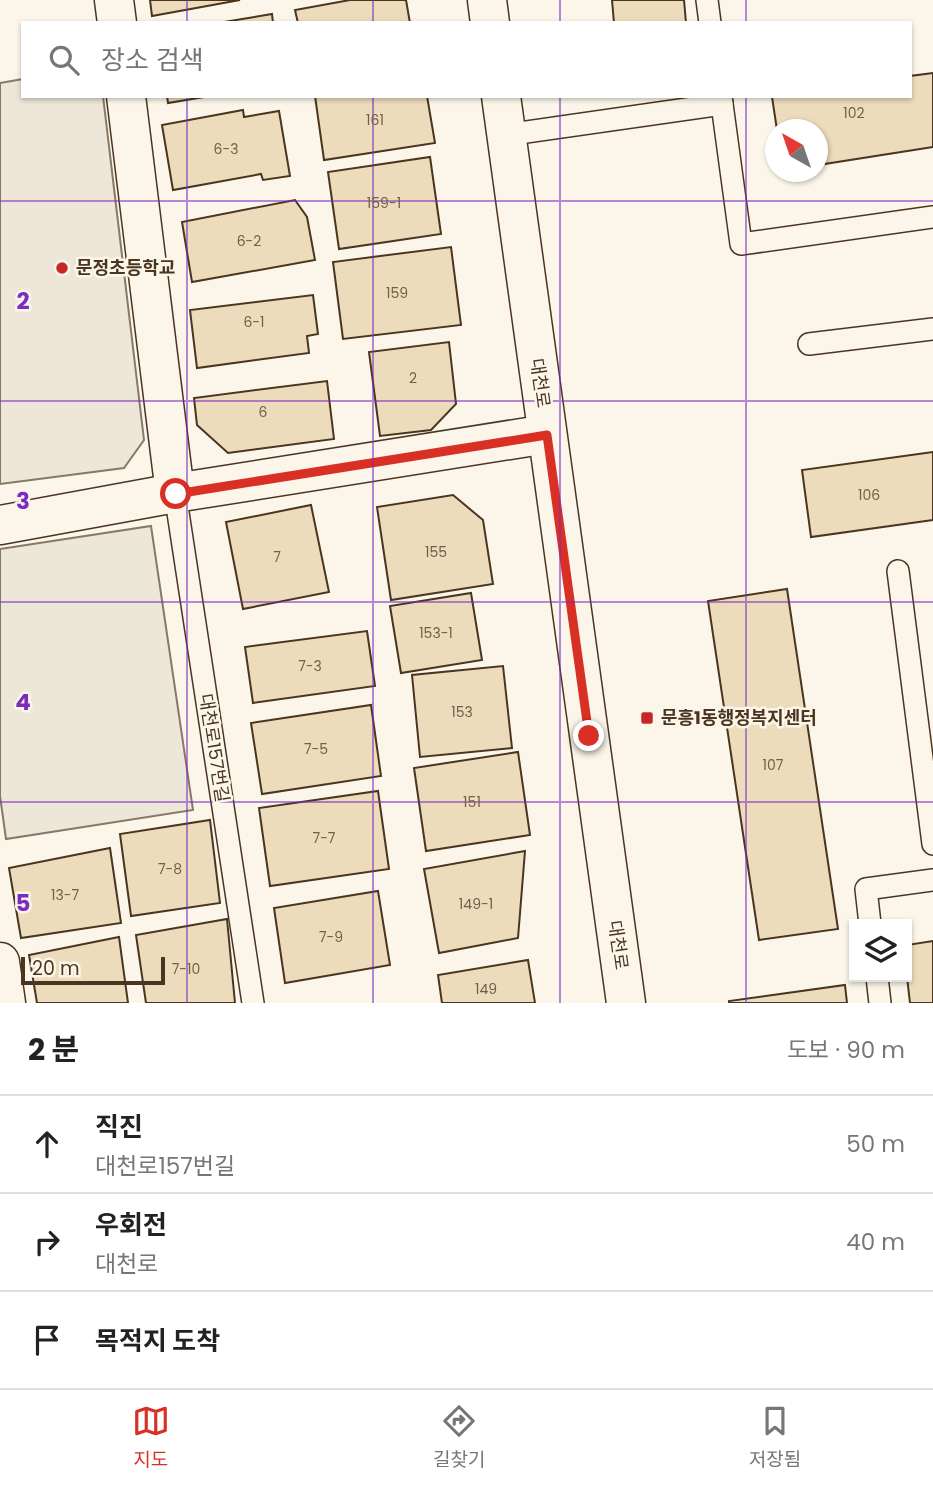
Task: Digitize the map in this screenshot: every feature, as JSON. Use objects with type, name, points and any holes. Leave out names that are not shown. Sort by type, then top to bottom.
[{"type":"street","points":[[114,0],[117,21]]},
{"type":"street","points":[[487,0],[491,21]]},
{"type":"street","points":[[126,98],[176,494]]},
{"type":"street","name":"대천로","points":[[501,98],[626,1003]]},
{"type":"street","points":[[0,525],[547,435]]},
{"type":"street","points":[[0,962],[6,1003]]},
{"type":"lane","points":[[707,0],[710,21]]},
{"type":"lane","points":[[506,135],[721,100],[741,244],[933,217]]},
{"type":"lane","points":[[809,344],[933,328]]},
{"type":"lane","name":"대천로157번길","points":[[176,494],[253,1003]]},
{"type":"lane","points":[[898,571],[933,844]]},
{"type":"lane","points":[[869,919],[866,889],[933,880]]},
{"type":"lane","points":[[878,982],[880,1003]]},
{"type":"shaded area","name":"문정초등학교","points":[[21,79],[21,98],[103,98],[144,440],[124,468],[0,484],[0,83]]},
{"type":"shaded area","points":[[151,526],[193,810],[6,839],[0,796],[0,549]]},
{"type":"building","points":[[150,0],[240,0],[152,16]]},
{"type":"building","points":[[350,0],[406,0],[410,21],[298,21],[295,10]]},
{"type":"building","points":[[612,0],[684,0],[686,21],[614,21]]},
{"type":"building","points":[[272,14],[273,21],[230,21]]},
{"type":"building","points":[[933,73],[933,147],[828,163],[828,119],[775,119],[772,98],[912,98],[912,76]]},
{"type":"building","points":[[167,98],[198,98],[168,103]]},
{"type":"building","points":[[315,98],[427,98],[435,143],[324,160]]},
{"type":"building","points":[[243,110],[244,117],[279,111],[290,176],[263,180],[261,174],[173,190],[162,125]]},
{"type":"building","points":[[430,157],[441,234],[339,249],[328,172]]},
{"type":"building","points":[[295,200],[307,217],[315,260],[192,282],[182,222]]},
{"type":"building","points":[[451,247],[461,325],[343,339],[333,262]]},
{"type":"building","points":[[313,295],[318,334],[307,336],[309,353],[197,368],[190,310]]},
{"type":"building","points":[[449,342],[456,404],[431,430],[380,436],[369,352]]},
{"type":"building","points":[[327,381],[334,439],[228,453],[197,425],[194,398]]},
{"type":"building","points":[[933,452],[933,520],[811,537],[802,470]]},
{"type":"building","points":[[453,495],[483,520],[493,584],[391,600],[377,507]]},
{"type":"building","points":[[311,505],[329,592],[243,609],[226,522]]},
{"type":"building","points":[[787,589],[838,929],[759,940],[708,601]]},
{"type":"building","points":[[471,593],[482,660],[401,673],[390,606]]},
{"type":"building","points":[[367,631],[375,686],[253,703],[245,647]]},
{"type":"building","points":[[503,666],[512,748],[420,757],[412,675]]},
{"type":"building","points":[[371,705],[381,776],[262,794],[251,723]]},
{"type":"building","points":[[518,752],[530,835],[426,851],[414,768]]},
{"type":"building","points":[[378,791],[389,869],[270,886],[259,808]]},
{"type":"building","points":[[210,820],[220,903],[131,916],[120,834]]},
{"type":"building","points":[[110,848],[121,923],[21,938],[9,868]]},
{"type":"building","points":[[525,851],[518,938],[439,953],[424,869]]},
{"type":"building","points":[[378,891],[390,965],[285,983],[274,908]]},
{"type":"building","points":[[227,919],[235,1003],[146,1003],[136,935]]},
{"type":"building","points":[[119,937],[128,1003],[37,1003],[29,955]]},
{"type":"building","points":[[933,941],[933,1003],[910,1003],[908,982],[912,982],[912,944]]},
{"type":"building","points":[[528,960],[535,1003],[442,1003],[438,975]]},
{"type":"building","points":[[845,985],[847,1003],[729,1003],[729,1001]]},
{"type":"place","name":"문정초등학교","points":[[62,268]]},
{"type":"place","name":"문흥1동행정복지센터","points":[[647,718]]},
{"type":"route","points":[[176,494],[547,435],[589,736]]}]
